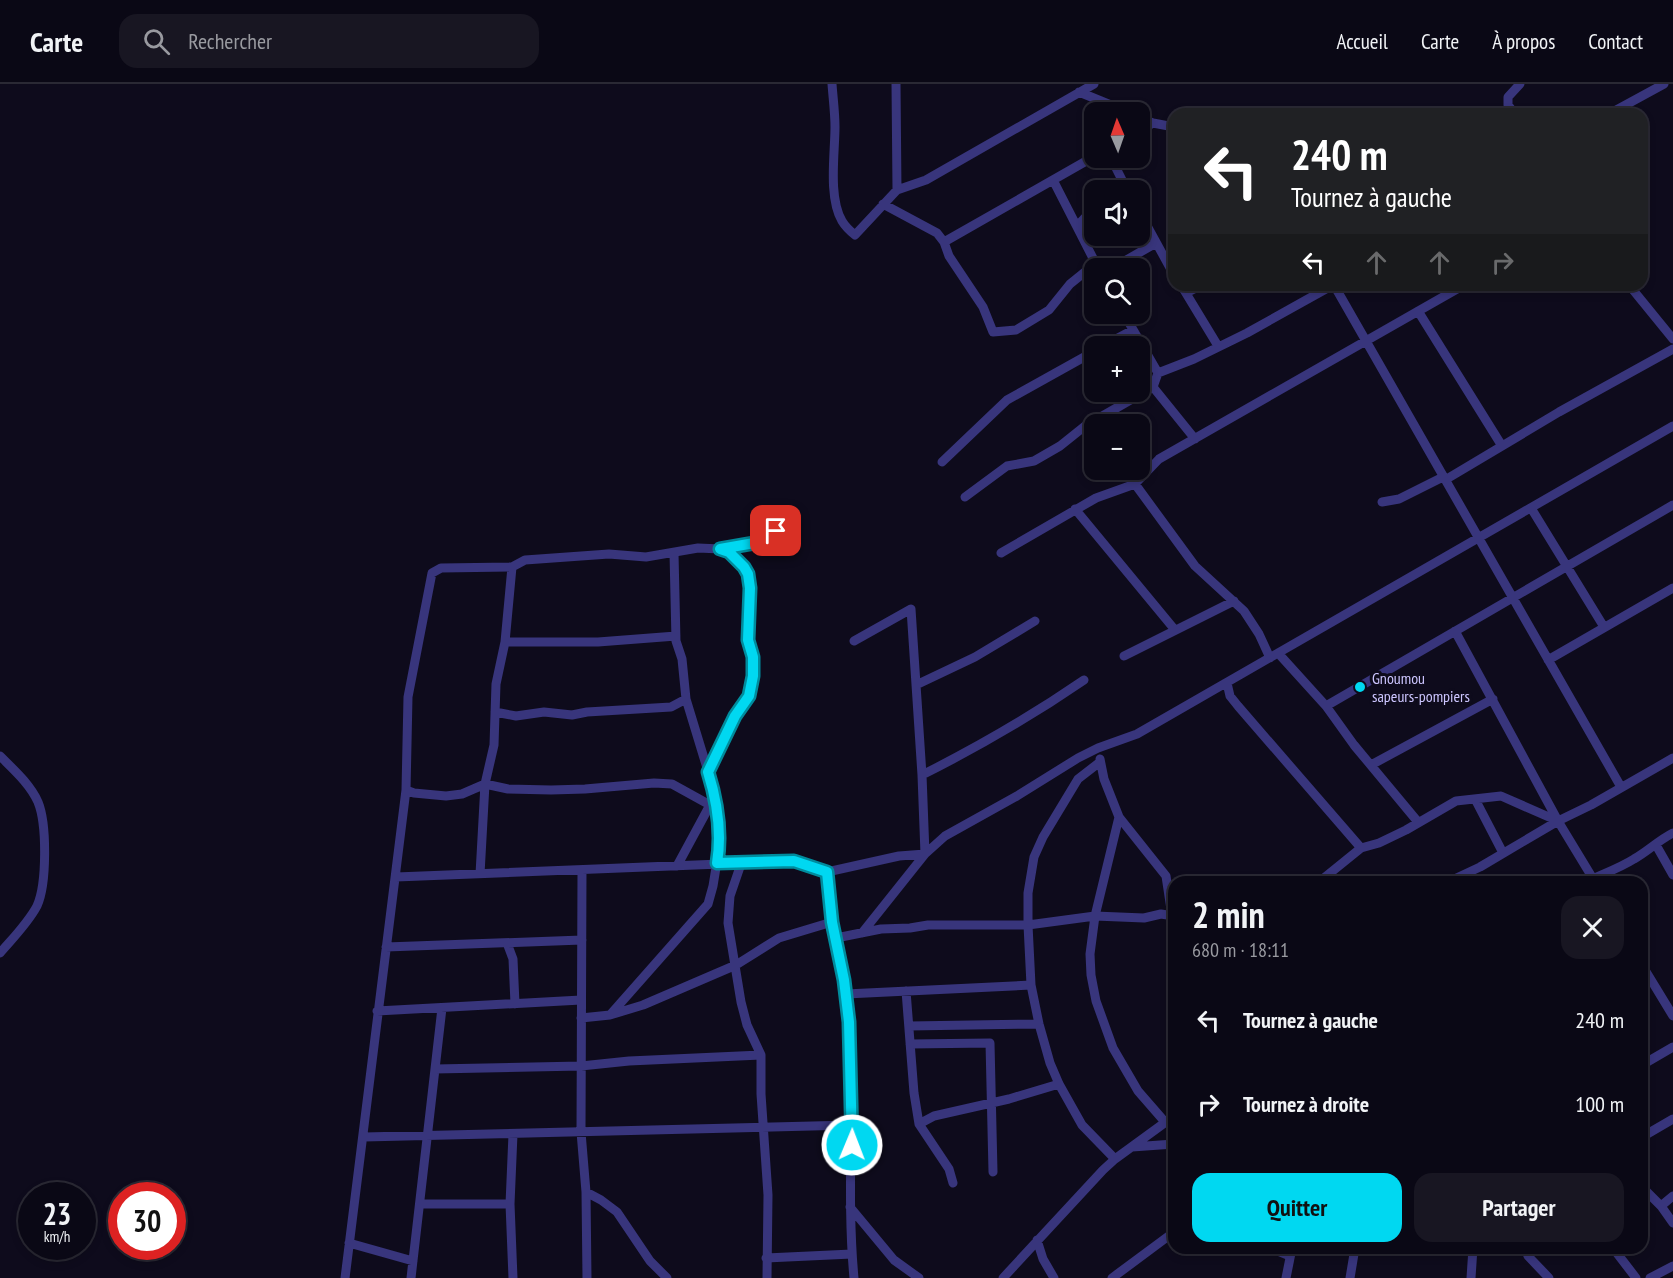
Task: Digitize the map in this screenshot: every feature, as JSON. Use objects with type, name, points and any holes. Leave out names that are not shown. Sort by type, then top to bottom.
[{"type":"street","points":[[832,84],[835,129],[834,184],[840,218],[855,235],[897,190],[926,180],[1094,84]]},
{"type":"street","points":[[897,84],[897,190]]},
{"type":"street","points":[[1510,108],[1508,96],[1520,84]]},
{"type":"street","points":[[1620,108],[1664,84]]},
{"type":"street","points":[[1079,92],[1104,102]]},
{"type":"street","points":[[1150,122],[1168,126]]},
{"type":"street","points":[[944,242],[1084,162]]},
{"type":"street","points":[[1116,168],[1121,178]]},
{"type":"street","points":[[1053,180],[1093,258]]},
{"type":"street","points":[[883,204],[937,233],[944,242],[949,256],[983,307],[993,333],[1016,330],[1049,310],[1070,284],[1084,275]]},
{"type":"street","points":[[1077,226],[1084,219]]},
{"type":"street","points":[[1150,232],[1168,264]]},
{"type":"street","points":[[1130,258],[1156,243]]},
{"type":"street","points":[[1184,291],[1218,346]]},
{"type":"street","points":[[1158,373],[1194,360],[1274,320],[1323,291]]},
{"type":"street","points":[[1337,291],[1621,787]]},
{"type":"street","points":[[1001,553],[1096,498],[1135,484],[1159,459],[1453,291]]},
{"type":"street","points":[[1634,291],[1673,339]]},
{"type":"street","points":[[1418,311],[1502,446]]},
{"type":"street","points":[[965,496],[1007,466],[1034,461],[1060,446],[1085,426],[1153,387],[1158,373],[1130,324]]},
{"type":"street","points":[[1122,336],[1133,330]]},
{"type":"street","points":[[1382,502],[1399,499],[1444,478],[1673,349]]},
{"type":"street","points":[[942,462],[1008,400],[1084,357]]},
{"type":"street","points":[[1153,387],[1195,439]]},
{"type":"street","points":[[862,933],[925,854],[945,836],[1098,748],[1137,735],[1673,426]]},
{"type":"street","points":[[1135,484],[1195,566],[1234,601],[1274,656],[1326,706],[1354,745],[1418,822]]},
{"type":"street","points":[[1326,706],[1673,505]]},
{"type":"street","points":[[1531,508],[1604,627]]},
{"type":"street","points":[[1075,509],[1175,630]]},
{"type":"street","points":[[345,1278],[406,790],[408,697],[432,573],[441,568],[512,567],[525,560],[609,554],[646,557],[698,548],[720,549],[760,542],[792,519]]},
{"type":"street","points":[[708,772],[735,716],[749,696],[753,676],[753,657],[748,640],[750,588],[748,574],[729,552],[720,549]]},
{"type":"street","points":[[610,1015],[708,904],[720,843],[713,806],[714,791],[686,699],[682,659],[676,636],[674,553]]},
{"type":"street","points":[[480,874],[485,784],[494,745],[496,684],[506,642],[512,567]]},
{"type":"street","points":[[1548,660],[1673,588]]},
{"type":"street","points":[[1124,656],[1234,601]]},
{"type":"street","points":[[855,641],[911,609],[925,854]]},
{"type":"street","points":[[916,685],[975,657],[1035,621]]},
{"type":"street","points":[[1455,631],[1588,876]]},
{"type":"street","points":[[506,642],[598,642],[676,636]]},
{"type":"street","points":[[922,775],[1044,706],[1084,680]]},
{"type":"street","points":[[1227,683],[1230,696],[1238,706],[1361,848]]},
{"type":"street","points":[[495,712],[516,716],[544,712],[572,715],[671,707],[686,699]]},
{"type":"street","points":[[1371,765],[1493,699]]},
{"type":"street","points":[[1098,748],[1104,779],[1119,817],[1166,876],[1168,886]]},
{"type":"street","points":[[0,756],[30,787],[38,802],[42,821],[44,878],[36,907],[0,953]]},
{"type":"street","points":[[1459,876],[1673,758]]},
{"type":"street","points":[[1100,762],[1078,779],[1043,837],[1034,857],[1028,892],[1028,925],[1031,985],[1039,1024],[1059,1084],[1082,1125],[1115,1159]]},
{"type":"street","points":[[406,790],[446,796],[462,794],[485,784],[508,789],[585,789],[654,783],[672,784],[713,806]]},
{"type":"street","points":[[1326,876],[1361,848],[1379,843],[1456,801],[1501,796],[1558,820]]},
{"type":"street","points":[[1474,799],[1503,853]]},
{"type":"street","points":[[677,866],[713,806]]},
{"type":"street","points":[[1119,817],[1095,916],[1090,954],[1091,975],[1104,1023],[1124,1070],[1138,1091],[1165,1122]]},
{"type":"street","points":[[1602,876],[1673,833]]},
{"type":"street","points":[[1656,845],[1673,875]]},
{"type":"street","points":[[396,877],[794,861],[827,872],[899,856],[925,854]]},
{"type":"street","points":[[741,864],[730,896],[728,923],[741,1002],[747,1025],[761,1055],[768,1195],[767,1278]]},
{"type":"street","points":[[582,871],[581,1132],[586,1192],[587,1278]]},
{"type":"street","points":[[827,872],[832,922],[849,1022],[852,1125],[850,1207],[854,1278]]},
{"type":"street","points":[[836,938],[881,929],[928,925],[1028,925],[1095,916],[1144,918],[1161,914],[1168,916]]},
{"type":"street","points":[[582,1018],[610,1015],[643,1005],[736,965],[779,938],[832,922]]},
{"type":"street","points":[[386,947],[582,940]]},
{"type":"street","points":[[507,943],[513,959],[515,1004]]},
{"type":"street","points":[[1648,975],[1673,1016]]},
{"type":"street","points":[[846,994],[1031,985]]},
{"type":"street","points":[[906,991],[919,1124],[949,1169],[953,1183]]},
{"type":"street","points":[[377,1011],[581,1000]]},
{"type":"street","points":[[411,1278],[442,1008]]},
{"type":"street","points":[[909,1026],[1039,1024]]},
{"type":"street","points":[[910,1044],[990,1043],[993,1172]]},
{"type":"street","points":[[1648,1062],[1673,1047]]},
{"type":"street","points":[[435,1069],[581,1066],[629,1061],[761,1055]]},
{"type":"street","points":[[919,1124],[934,1116],[1009,1099],[1059,1084]]},
{"type":"street","points":[[1648,1134],[1673,1119]]},
{"type":"street","points":[[1003,1278],[1115,1159],[1168,1120]]},
{"type":"street","points":[[363,1137],[852,1125]]},
{"type":"street","points":[[513,1134],[510,1204],[513,1278]]},
{"type":"street","points":[[1131,1147],[1168,1144]]},
{"type":"street","points":[[586,1192],[617,1212],[650,1261],[668,1278]]},
{"type":"street","points":[[1648,1192],[1673,1223]]},
{"type":"street","points":[[1661,1206],[1673,1196]]},
{"type":"street","points":[[420,1204],[510,1204]]},
{"type":"street","points":[[850,1207],[894,1260],[919,1278]]},
{"type":"street","points":[[1115,1277],[1168,1237]]},
{"type":"street","points":[[1037,1240],[1043,1259],[1054,1278]]},
{"type":"street","points":[[349,1243],[413,1261]]},
{"type":"street","points":[[766,1258],[852,1254]]},
{"type":"street","points":[[1286,1278],[1291,1254]]},
{"type":"street","points":[[1350,1278],[1354,1254]]},
{"type":"street","points":[[1472,1278],[1473,1254]]},
{"type":"street","points":[[1527,1254],[1549,1278]]},
{"type":"street","points":[[1618,1254],[1636,1278]]},
{"type":"street","points":[[1650,1278],[1673,1266]]},
{"type":"place","name":"Gnoumou sapeurs-pompiers","points":[[1360,687]]},
{"type":"route","points":[[776,531],[760,542],[720,549],[729,552],[748,574],[750,588],[748,640],[753,657],[753,676],[749,696],[735,716],[708,772],[714,791],[720,843],[717,863],[794,861],[827,872],[832,922],[844,980],[849,1022],[852,1145]]}]
